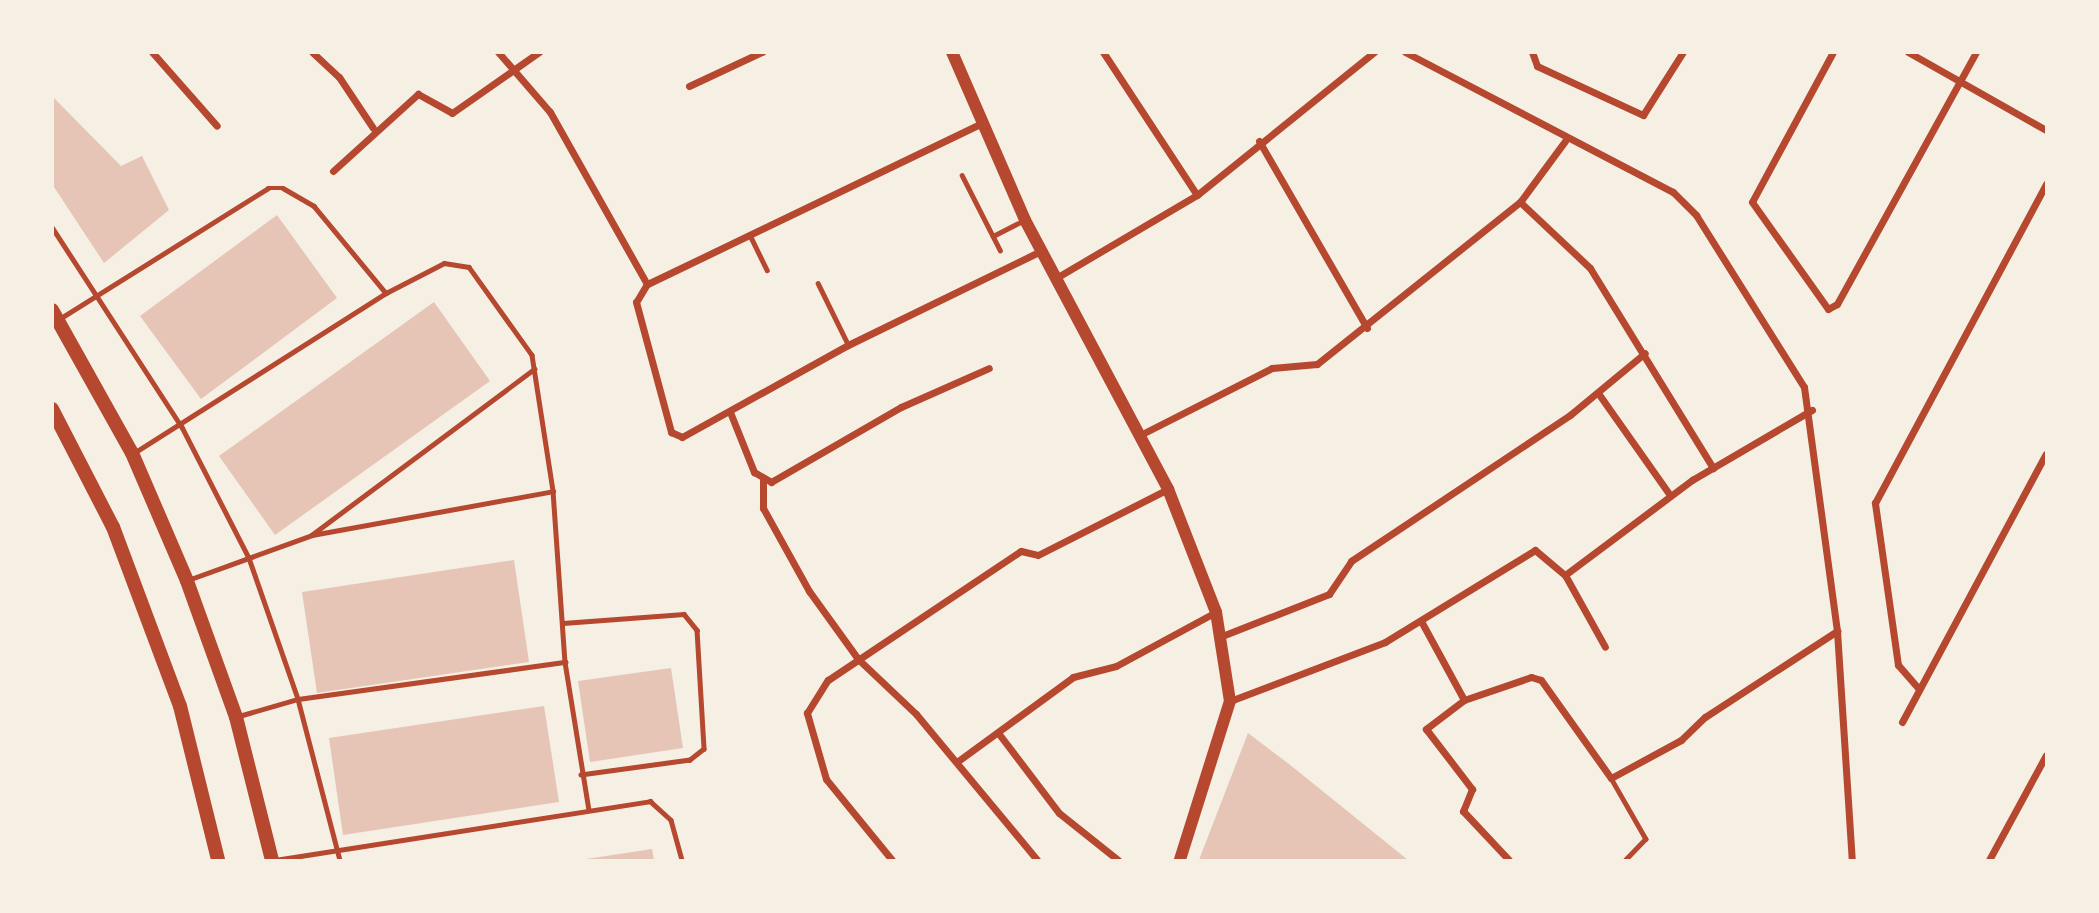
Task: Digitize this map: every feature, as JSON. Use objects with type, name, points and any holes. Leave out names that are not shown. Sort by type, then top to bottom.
[{"type":"main road","points":[[955,54],[980,124],[1025,220],[1142,434],[1168,489],[1216,612],[1222,636],[1230,701],[1180,860]]},
{"type":"main road","points":[[55,315],[132,453],[187,581],[236,717],[272,860]]},
{"type":"main road","points":[[52,409],[113,527],[180,706],[218,860]]},
{"type":"street","points":[[152,52],[216,126]]},
{"type":"street","points":[[313,52],[339,78],[373,128]]},
{"type":"street","points":[[498,52],[516,68],[596,183],[647,284]]},
{"type":"street","points":[[333,171],[373,128],[418,94],[452,113],[539,52]]},
{"type":"street","points":[[689,86],[762,52]]},
{"type":"street","points":[[1103,52],[1197,195]]},
{"type":"street","points":[[1056,278],[1197,195],[1259,141],[1374,52]]},
{"type":"street","points":[[1405,52],[1565,141],[1657,181],[1685,202],[1804,387],[1811,410],[1837,631],[1852,860]]},
{"type":"street","points":[[1532,52],[1537,66],[1643,115],[1683,52]]},
{"type":"street","points":[[1833,52],[1752,202],[1828,309],[1837,304],[1976,52]]},
{"type":"street","points":[[1908,52],[1959,84],[2046,130]]},
{"type":"street","points":[[980,124],[647,284],[636,302],[671,432],[682,437],[848,345],[1041,251]]},
{"type":"street","points":[[1259,141],[1367,328]]},
{"type":"street","points":[[1142,434],[1272,368],[1317,363],[1367,328],[1520,202],[1565,141]]},
{"type":"street","points":[[1919,690],[1898,665],[1875,514],[1879,494],[2046,184]]},
{"type":"street","points":[[1520,202],[1590,268],[1645,353],[1713,468]]},
{"type":"street","points":[[1222,636],[1329,594],[1339,573],[1377,541],[1598,393],[1645,353]]},
{"type":"street","points":[[730,412],[754,472],[763,480],[782,478],[901,407],[989,368]]},
{"type":"street","points":[[1598,393],[1670,495]]},
{"type":"street","points":[[1565,575],[1670,495],[1811,410]]},
{"type":"street","points":[[1902,722],[2046,454]]},
{"type":"street","points":[[763,480],[763,508],[808,591],[858,659],[958,761],[1037,860]]},
{"type":"street","points":[[892,860],[826,779],[807,713],[828,680],[1021,551],[1038,555],[1168,489]]},
{"type":"street","points":[[1230,701],[1385,642],[1535,550],[1565,575],[1605,647]]},
{"type":"street","points":[[958,761],[999,734],[1073,677],[1116,666],[1216,612]]},
{"type":"street","points":[[1421,621],[1464,700]]},
{"type":"street","points":[[1509,860],[1463,811],[1472,789],[1426,729],[1464,700],[1531,677],[1541,680],[1611,778],[1682,740],[1704,716],[1837,631]]},
{"type":"street","points":[[999,734],[1059,813],[1118,860]]},
{"type":"street","points":[[1989,860],[2046,755]]},
{"type":"lane","points":[[962,175],[1000,250]]},
{"type":"lane","points":[[55,315],[100,296],[268,188],[283,188],[314,206],[386,293]]},
{"type":"lane","points":[[993,236],[1025,220]]},
{"type":"lane","points":[[52,227],[100,296],[183,427],[249,558],[298,699],[340,860]]},
{"type":"lane","points":[[750,235],[767,270]]},
{"type":"lane","points":[[132,453],[183,427],[386,293],[456,260],[469,267],[533,355],[553,491],[565,663],[581,775],[589,810]]},
{"type":"lane","points":[[818,283],[848,345]]},
{"type":"lane","points":[[312,535],[535,369]]},
{"type":"lane","points":[[187,581],[312,535],[553,491]]},
{"type":"lane","points":[[563,623],[684,614],[697,630],[705,740],[699,755],[581,775]]},
{"type":"lane","points":[[236,717],[298,699],[565,663]]},
{"type":"lane","points":[[1611,778],[1646,839],[1626,860]]},
{"type":"lane","points":[[272,860],[338,847],[650,801],[662,806],[681,860]]},
{"type":"building","points":[[52,96],[121,166],[142,156],[169,210],[104,263],[52,184]]},
{"type":"building","points":[[277,215],[337,298],[201,399],[140,316]]},
{"type":"building","points":[[434,302],[490,381],[275,535],[219,456]]},
{"type":"building","points":[[514,560],[529,662],[317,693],[302,592]]},
{"type":"building","points":[[671,668],[683,748],[590,762],[578,681]]},
{"type":"building","points":[[544,706],[559,802],[343,835],[329,738]]},
{"type":"building","points":[[1248,733],[1289,764],[1408,860],[1199,860]]},
{"type":"building","points":[[652,849],[654,860],[586,859]]}]
